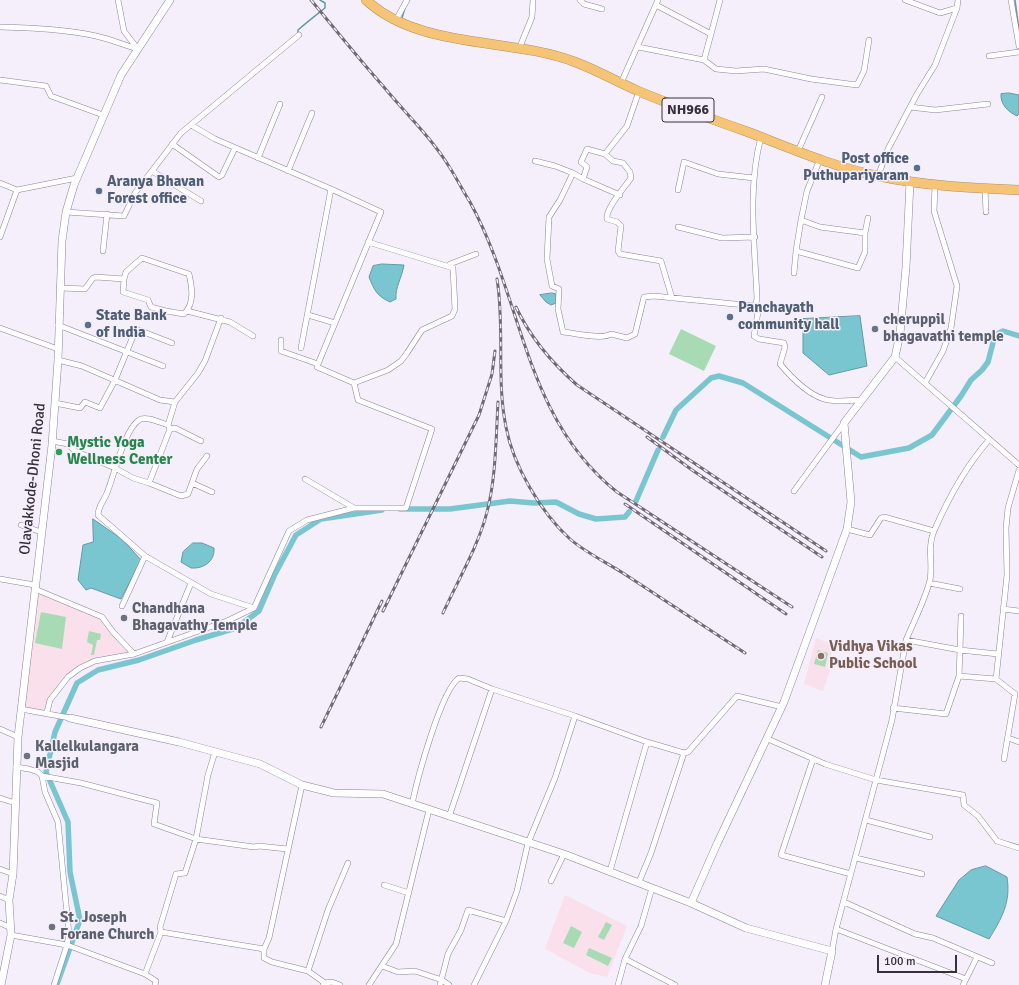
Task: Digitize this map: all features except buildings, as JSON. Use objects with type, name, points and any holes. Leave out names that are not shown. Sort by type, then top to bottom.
[{"type":"highway","name":"NH966","points":[[366,0],[396,20],[438,34],[550,54],[576,62],[639,91],[761,138],[820,159],[878,176],[936,185],[1019,190]]},
{"type":"street","points":[[118,0],[124,31],[138,49]]},
{"type":"street","name":"Olavakkode-Dhoni Road","points":[[1,985],[4,958],[11,932],[9,900],[13,874],[18,737],[52,441],[58,360],[62,241],[66,212],[77,178],[121,75],[170,0]]},
{"type":"street","points":[[396,20],[407,0]]},
{"type":"street","points":[[519,49],[532,17],[534,0]]},
{"type":"street","points":[[580,0],[584,4],[602,9]]},
{"type":"street","points":[[704,60],[720,0]]},
{"type":"street","points":[[905,0],[940,13],[957,8]]},
{"type":"street","points":[[878,176],[888,149],[910,107],[935,65],[957,8],[958,0]]},
{"type":"street","points":[[1011,0],[1019,46]]},
{"type":"street","points":[[622,83],[657,2],[711,34]]},
{"type":"street","points":[[0,27],[47,28],[72,31],[97,36],[138,49]]},
{"type":"street","points":[[66,212],[124,216],[134,193],[181,133],[299,35]]},
{"type":"street","points":[[638,47],[704,60],[716,69],[736,71],[764,69],[811,79],[857,85],[864,71],[869,40]]},
{"type":"street","points":[[989,56],[1019,52]]},
{"type":"street","points":[[0,80],[46,86],[51,96],[103,115]]},
{"type":"street","points":[[605,154],[627,126],[639,91]]},
{"type":"street","points":[[798,151],[822,97]]},
{"type":"street","points":[[258,158],[280,104]]},
{"type":"street","points":[[910,107],[942,110],[988,104]]},
{"type":"street","points":[[288,171],[312,114]]},
{"type":"street","points":[[191,125],[215,139],[381,212],[318,364],[317,367],[324,371],[354,383],[388,370],[404,357],[422,330],[452,316],[455,306],[452,267],[450,264],[476,254]]},
{"type":"street","points":[[761,138],[754,178],[753,201],[757,299],[755,306],[758,312],[754,336],[759,340],[784,343],[785,347],[780,364],[790,376],[824,400],[862,400]]},
{"type":"street","points":[[172,144],[219,177],[222,175],[235,148]]},
{"type":"street","points":[[583,179],[587,167],[581,162],[587,149],[605,154],[613,161],[623,163],[630,172],[631,178],[620,195],[614,201],[606,217],[617,222],[621,226],[618,251],[620,254],[661,261],[672,298]]},
{"type":"street","points":[[794,273],[796,251],[807,191],[820,159]]},
{"type":"street","points":[[535,161],[555,166],[573,173],[620,195]]},
{"type":"street","points":[[678,190],[684,162],[718,174],[754,178]]},
{"type":"street","points":[[152,171],[201,201]]},
{"type":"street","points":[[573,173],[560,200],[549,217],[548,228],[548,274],[552,286],[559,288],[558,308],[563,332],[599,337],[607,337],[610,334],[627,338],[635,334],[644,297],[654,296],[755,306]]},
{"type":"street","points":[[0,183],[17,190],[77,178]]},
{"type":"street","points":[[794,491],[827,444],[895,357],[900,334],[906,268],[910,182]]},
{"type":"street","points":[[925,383],[943,351],[951,328],[957,286],[934,211],[936,185]]},
{"type":"street","points":[[301,348],[331,189]]},
{"type":"street","points":[[985,189],[986,212]]},
{"type":"street","points":[[0,237],[17,190]]},
{"type":"street","points":[[103,251],[107,214]]},
{"type":"street","points":[[796,251],[858,268],[865,252],[864,233],[868,218]]},
{"type":"street","points":[[801,220],[820,227],[864,233]]},
{"type":"street","points":[[678,227],[722,238],[755,237]]},
{"type":"street","points":[[368,242],[452,267]]},
{"type":"street","points":[[187,311],[193,293],[188,274],[142,258],[126,272],[123,292],[148,300],[151,307],[184,314],[187,311],[221,318],[253,336]]},
{"type":"street","points":[[61,288],[85,289],[92,278],[96,277],[124,279]]},
{"type":"street","points":[[308,315],[335,323]]},
{"type":"street","points":[[149,484],[176,402],[198,373],[205,360],[221,318]]},
{"type":"street","points":[[58,325],[163,366]]},
{"type":"street","points":[[0,328],[58,349]]},
{"type":"street","points":[[55,403],[80,408],[85,402],[100,408],[128,352],[136,329],[172,344]]},
{"type":"street","points":[[281,340],[281,351],[318,364]]},
{"type":"street","points":[[895,357],[1019,465]]},
{"type":"street","points":[[58,360],[82,366],[160,400],[176,402]]},
{"type":"street","points":[[47,712],[50,700],[68,677],[80,668],[95,661],[134,654],[227,621],[254,608],[289,531],[308,520],[354,508],[406,508],[432,429],[358,400],[354,383]]},
{"type":"street","points":[[201,440],[175,428],[144,418],[138,420],[126,438],[107,493],[98,510],[98,515],[145,556],[212,594],[254,608]]},
{"type":"street","points":[[691,903],[717,844],[782,707],[847,528],[851,502],[844,423]]},
{"type":"street","points":[[825,985],[836,929],[866,820],[894,708],[906,640],[929,583],[930,549],[934,530],[975,455],[989,440]]},
{"type":"street","points":[[52,441],[68,444],[74,452],[115,468],[133,478],[181,496],[188,494],[197,469],[207,456]]},
{"type":"street","points":[[996,679],[1007,575],[1006,528],[1008,508],[1019,470]]},
{"type":"street","points":[[305,479],[354,508]]},
{"type":"street","points":[[192,483],[212,492]]},
{"type":"street","points":[[847,528],[870,534],[881,518],[884,517],[934,530]]},
{"type":"street","points":[[21,525],[41,532]]},
{"type":"street","points":[[122,606],[145,556]]},
{"type":"street","points":[[0,579],[35,587],[102,617],[113,632],[134,654]]},
{"type":"street","points":[[167,642],[191,583]]},
{"type":"street","points":[[929,583],[960,589]]},
{"type":"street","points":[[1003,609],[1019,611]]},
{"type":"street","points":[[894,708],[946,714],[959,676],[961,616]]},
{"type":"street","points":[[906,640],[960,650],[998,654]]},
{"type":"street","points":[[959,676],[996,679],[1015,694],[1004,759]]},
{"type":"street","points":[[412,804],[426,749],[454,680],[459,678],[468,679],[492,689],[576,716],[647,742],[684,753],[688,752],[737,696],[782,707]]},
{"type":"street","points":[[449,817],[492,689]]},
{"type":"street","points":[[21,709],[47,712],[260,764],[302,785],[334,793],[383,794],[564,854],[691,903],[746,928],[832,951]]},
{"type":"street","points":[[474,985],[506,921],[517,891],[528,843],[555,778],[576,716]]},
{"type":"street","points":[[0,729],[18,737]]},
{"type":"street","points":[[1008,738],[1019,742]]},
{"type":"street","points":[[768,739],[826,764],[876,780],[963,795],[964,805],[978,816],[997,841],[1019,848]]},
{"type":"street","points":[[610,871],[647,742]]},
{"type":"street","points":[[145,974],[161,932],[160,927],[176,874],[185,873],[196,839],[208,775],[215,752]]},
{"type":"street","points":[[639,882],[651,853],[684,753]]},
{"type":"street","points":[[813,759],[781,855],[851,874]]},
{"type":"street","points":[[16,767],[38,772],[42,776],[45,792],[58,822],[69,925],[66,946],[54,985]]},
{"type":"street","points":[[42,776],[53,777],[157,803],[154,824],[196,839],[254,847],[259,846],[287,849]]},
{"type":"street","points":[[302,785],[269,938],[264,949],[265,959],[308,971],[324,984],[332,982],[340,985]]},
{"type":"street","points":[[0,798],[15,803]]},
{"type":"street","points":[[370,985],[396,944],[430,810]]},
{"type":"street","points":[[866,820],[930,837]]},
{"type":"street","points":[[551,881],[564,854]]},
{"type":"street","points":[[856,858],[922,874]]},
{"type":"street","points":[[308,971],[328,910],[348,863]]},
{"type":"street","points":[[0,869],[13,874]]},
{"type":"street","points":[[384,885],[409,893]]},
{"type":"street","points":[[618,985],[625,959],[641,926],[652,888]]},
{"type":"street","points":[[0,896],[9,900]]},
{"type":"street","points":[[844,902],[915,934],[933,938],[992,963]]},
{"type":"street","points":[[441,983],[448,954],[461,930],[468,910],[506,921]]},
{"type":"street","points":[[0,923],[11,932],[74,948],[145,974],[156,981],[154,985]]},
{"type":"street","points":[[836,929],[966,979]]},
{"type":"street","points":[[161,932],[264,949]]},
{"type":"street","points":[[963,985],[977,957]]},
{"type":"street","points":[[625,959],[675,985]]},
{"type":"street","points":[[382,966],[398,972],[415,971],[449,985]]},
{"type":"shaded area","points":[[35,589],[102,617],[134,654],[95,661],[68,677],[53,696],[47,712],[21,709]]},
{"type":"shaded area","name":"Vidhya Vikas Public School","points":[[816,638],[834,645],[827,668],[830,670],[823,691],[804,684]]},
{"type":"shaded area","points":[[565,895],[627,926],[607,977],[590,973],[545,949]]},
{"type":"green space","points":[[681,329],[716,346],[704,371],[669,354]]},
{"type":"green space","points":[[41,612],[66,617],[62,649],[35,643]]},
{"type":"green space","points":[[89,631],[101,634],[100,640],[97,640],[94,655],[91,655],[93,645],[87,642]]},
{"type":"green space","points":[[818,650],[828,653],[825,667],[814,664]]},
{"type":"green space","points":[[606,922],[612,925],[604,940],[598,937]]},
{"type":"green space","points":[[571,926],[582,932],[574,948],[563,943]]},
{"type":"green space","points":[[589,948],[612,958],[608,966],[586,955]]},
{"type":"water","points":[[1009,93],[1019,95],[1019,114],[1017,116],[1008,110],[1003,104],[1001,94]]},
{"type":"water","points":[[382,264],[404,265],[396,299],[390,302],[376,292],[369,277],[373,266]]},
{"type":"water","points":[[552,293],[556,294],[556,303],[551,305],[540,295]]},
{"type":"water","points":[[860,316],[867,366],[829,375],[803,353],[803,319]]},
{"type":"water","points":[[93,519],[123,540],[141,560],[121,599],[91,588],[86,590],[78,580],[83,545],[93,542]]},
{"type":"water","points":[[193,543],[202,543],[214,548],[213,557],[204,566],[191,568],[181,562],[183,552]]},
{"type":"water","points":[[986,866],[1007,877],[1008,886],[1008,894],[1004,910],[989,939],[936,916],[959,880],[971,870]]},
{"type":"waterway","points":[[298,34],[298,30],[325,8],[325,3],[320,0]]},
{"type":"waterway","points":[[1015,0],[1019,30]]},
{"type":"waterway","points":[[402,18],[405,8]]},
{"type":"waterway","points":[[663,437],[676,410],[711,378],[719,376],[743,383],[861,457],[909,448],[932,435],[971,380],[982,370],[988,362],[995,335],[1003,331],[1019,336]]},
{"type":"waterway","points":[[636,501],[658,450]]},
{"type":"waterway","points":[[400,509],[450,509],[510,501],[534,503],[556,502],[579,514],[596,519],[625,517],[629,512]]},
{"type":"waterway","points":[[57,984],[80,920],[70,872],[68,822],[46,772],[55,732],[77,683],[98,670],[139,660],[236,628],[259,611],[275,574],[296,535],[321,519],[382,510]]},
{"type":"railway","points":[[311,0],[427,136],[453,172],[470,202],[488,240],[503,279],[528,356],[543,393],[562,429],[586,462],[617,492],[792,607]]},
{"type":"railway","points":[[497,279],[500,316],[503,409],[506,427],[515,457],[530,488],[539,502],[559,528],[576,544],[745,653]]},
{"type":"railway","points":[[516,307],[528,329],[542,349],[577,385],[826,551]]},
{"type":"railway","points":[[383,611],[479,415],[492,374],[495,351]]},
{"type":"railway","points":[[443,613],[473,551],[487,512],[494,471],[498,402]]},
{"type":"railway","points":[[647,437],[692,470],[822,557]]},
{"type":"railway","points":[[625,504],[786,614]]},
{"type":"railway","points":[[321,727],[382,601]]},
{"type":"place","name":"Post office Puthupariyaram","points":[[917,168]]},
{"type":"place","name":"Aranya Bhavan Forest office","points":[[99,191]]},
{"type":"place","name":"Panchayath community hall","points":[[730,317]]},
{"type":"place","name":"State Bank of India","points":[[88,325]]},
{"type":"place","name":"cheruppil bhagavathi temple","points":[[875,329]]},
{"type":"place","name":"Mystic Yoga Wellness Center","points":[[59,452]]},
{"type":"place","name":"Chandhana Bhagavathy Temple","points":[[124,618]]},
{"type":"place","name":"Vidhya Vikas Public School","points":[[821,656]]},
{"type":"place","name":"Kallelkulangara Masjid","points":[[27,756]]},
{"type":"place","name":"St. Joseph Forane Church","points":[[52,927]]}]
